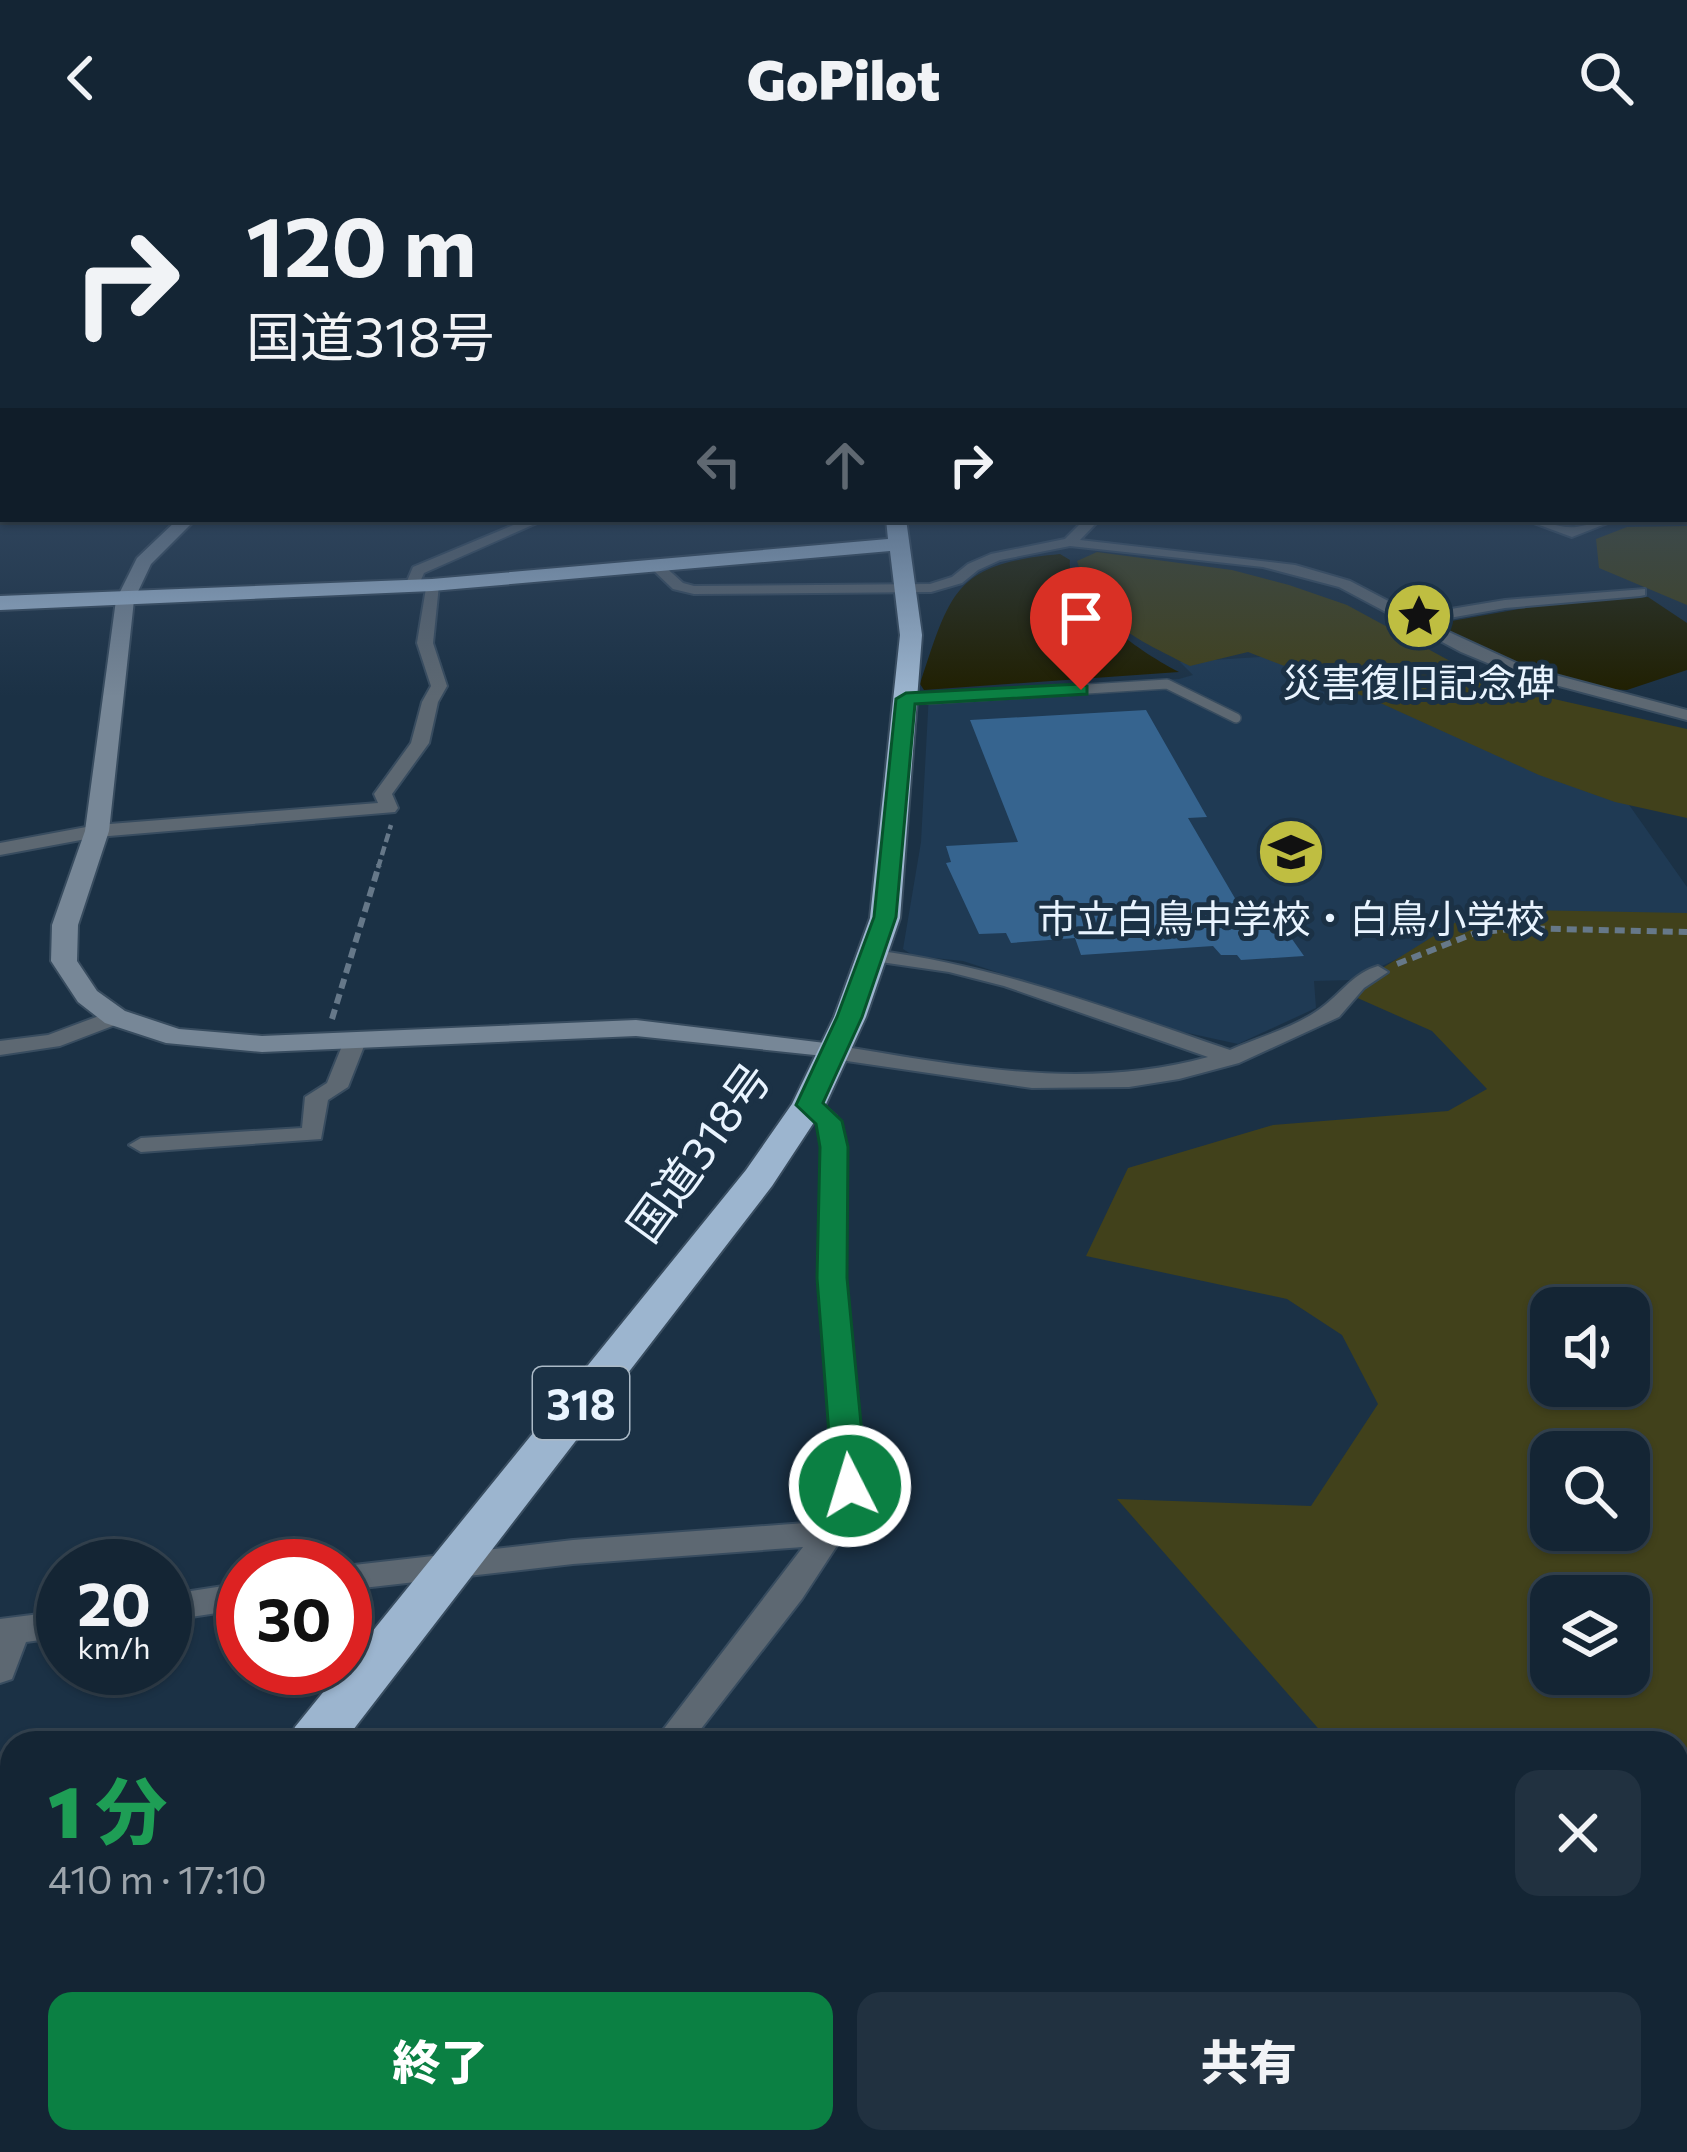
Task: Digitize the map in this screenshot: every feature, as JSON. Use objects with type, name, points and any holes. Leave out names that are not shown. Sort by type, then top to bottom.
[{"type":"highway","points":[[0,603],[422,586],[657,567],[897,531]]},
{"type":"highway","name":"国道318号","points":[[322,1731],[759,1178],[809,1105],[874,956],[885,917],[917,699],[897,531]]},
{"type":"street","points":[[185,522],[143,562],[125,601],[98,831],[64,925],[64,961],[87,996],[116,1016],[176,1037],[262,1043],[346,1035],[636,1028],[833,1052],[1007,1082],[1090,1085],[1181,1075],[1231,1058],[1331,1012],[1357,984],[1378,972]]},
{"type":"street","points":[[0,849],[98,831],[388,808],[383,794],[390,778],[420,745],[428,718],[426,704],[439,686],[424,643],[418,570],[532,522]]},
{"type":"street","points":[[1070,542],[1091,522]]},
{"type":"street","points":[[1539,522],[1572,533],[1602,522]]},
{"type":"street","points":[[657,567],[678,586],[694,590],[944,586],[996,557],[1070,542],[1296,570],[1341,583],[1467,650],[1541,677],[1687,715]]},
{"type":"street","points":[[1412,620],[1504,604],[1640,592]]},
{"type":"street","points":[[874,956],[950,966],[1011,982],[1231,1058]]},
{"type":"street","points":[[0,1048],[52,1041],[116,1016]]},
{"type":"street","points":[[140,1145],[313,1134],[317,1096],[337,1087],[346,1035]]},
{"type":"street","points":[[682,1731],[791,1591],[829,1533],[850,1486],[832,1278],[834,1147],[828,1121],[809,1105]]},
{"type":"street","points":[[372,1575],[829,1533]]},
{"type":"street","points":[[0,1670],[7,1632]]},
{"type":"lane","points":[[917,699],[1167,684],[1236,718]]},
{"type":"path","points":[[346,1035],[332,1022],[392,827],[388,808]]},
{"type":"path","points":[[1378,972],[1475,933],[1518,928],[1687,932]]},
{"type":"shaded area","points":[[1687,526],[1687,605],[1599,568],[1596,539],[1627,527]]},
{"type":"shaded area","points":[[1097,552],[1232,570],[1289,585],[1347,605],[1496,686],[1687,729],[1687,818],[1615,802],[1539,775],[1376,701],[1248,652],[1190,666],[1107,615],[1077,561]]},
{"type":"shaded area","points":[[1060,554],[1070,560],[1072,576],[1093,609],[1128,640],[1179,672],[924,690],[920,684],[940,625],[962,588],[998,565]]},
{"type":"shaded area","points":[[1648,597],[1687,623],[1687,670],[1627,690],[1535,670],[1429,625],[1542,605]]},
{"type":"shaded area","name":"市立白鳥中学校・白鳥小学校","points":[[1276,656],[1615,785],[1687,887],[1687,926],[1448,935],[1352,980],[1314,981],[1316,1008],[1238,1044],[1174,1030],[963,961],[914,956],[903,949],[921,842],[929,693],[1179,679],[1193,675],[1180,662]]},
{"type":"shaded area","points":[[1477,909],[1687,913],[1687,1731],[1320,1731],[1117,1499],[1311,1506],[1378,1404],[1342,1335],[1287,1299],[1086,1256],[1128,1168],[1273,1125],[1448,1111],[1487,1089],[1432,1031],[1344,992]]},
{"type":"building","points":[[1146,710],[1207,817],[1188,818],[1250,924],[1280,922],[1304,956],[1241,960],[1237,955],[1221,955],[1213,946],[1081,955],[1075,938],[1011,943],[1006,933],[979,934],[946,863],[951,862],[946,846],[1018,842],[970,720]]},
{"type":"place","name":"災害復旧記念碑","points":[[1419,616]]},
{"type":"place","name":"市立白鳥中学校・白鳥小学校","points":[[1291,852]]},
{"type":"route","points":[[850,1486],[832,1278],[834,1147],[828,1121],[809,1105],[850,1017],[885,917],[906,699],[1081,690]]}]
